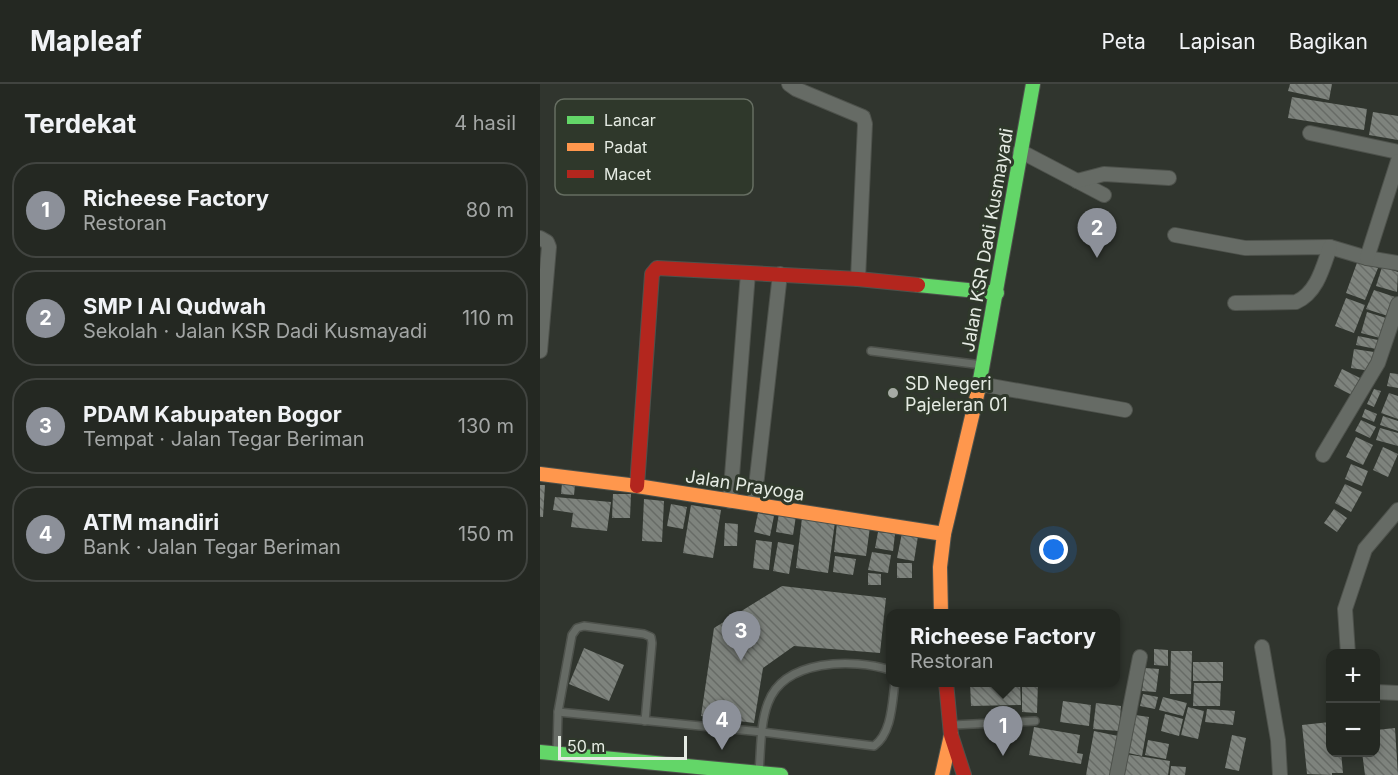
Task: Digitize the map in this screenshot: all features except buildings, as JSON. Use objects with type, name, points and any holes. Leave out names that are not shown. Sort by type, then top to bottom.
[{"type":"street","points":[[789,84],[863,117],[865,124],[858,279]]},
{"type":"street","name":"Jalan KSR Dadi Kusmayadi","points":[[941,609],[940,567],[944,534],[980,384],[1033,84]]},
{"type":"street","points":[[1310,133],[1398,152]]},
{"type":"street","points":[[1020,151],[1104,195]]},
{"type":"street","points":[[1367,258],[1398,161]]},
{"type":"street","points":[[1077,181],[1104,174],[1168,178]]},
{"type":"street","points":[[1175,235],[1245,248],[1330,247],[1367,258],[1398,263]]},
{"type":"street","points":[[540,238],[547,242],[549,247],[540,351]]},
{"type":"street","points":[[1235,303],[1296,302],[1302,299],[1318,278],[1330,247]]},
{"type":"street","points":[[637,486],[653,271],[664,268],[780,274],[858,279],[997,293]]},
{"type":"street","points":[[730,501],[748,273]]},
{"type":"street","points":[[754,504],[780,274]]},
{"type":"street","points":[[1323,454],[1378,363],[1398,304]]},
{"type":"street","points":[[980,384],[1125,410]]},
{"type":"street","name":"Jalan Prayoga","points":[[540,474],[637,486],[944,534]]},
{"type":"street","points":[[1348,649],[1345,609],[1365,549],[1398,510]]},
{"type":"street","points":[[1262,647],[1278,740],[1280,775]]},
{"type":"street","points":[[1117,775],[1140,657]]},
{"type":"street","points":[[947,687],[951,730],[964,775]]},
{"type":"street","points":[[1380,692],[1398,693]]},
{"type":"street","points":[[942,775],[951,730]]},
{"type":"street","points":[[540,752],[781,775]]},
{"type":"lane","points":[[871,351],[983,365]]},
{"type":"lane","points":[[557,754],[558,712],[572,635],[577,628],[584,626],[644,634],[651,637],[645,721]]},
{"type":"lane","points":[[759,773],[762,732],[768,700],[784,681],[808,667],[819,665],[859,665],[886,668]]},
{"type":"lane","points":[[558,712],[762,732],[873,746],[884,737],[895,687]]},
{"type":"lane","points":[[951,730],[1035,721]]},
{"type":"traffic: fast","points":[[978,391],[1033,84]]},
{"type":"traffic: fast","points":[[918,285],[997,293]]},
{"type":"traffic: fast","points":[[540,752],[781,775]]},
{"type":"traffic: slow","points":[[941,609],[940,567],[944,534],[978,391]]},
{"type":"traffic: slow","points":[[540,474],[637,486],[944,534]]},
{"type":"traffic: slow","points":[[942,775],[951,735]]},
{"type":"traffic: jam","points":[[637,486],[652,274],[657,268],[858,279],[918,285]]},
{"type":"traffic: jam","points":[[946,687],[951,735],[964,775]]},
{"type":"place","name":"SMP I Al Qudwah","points":[[1097,258]]},
{"type":"place","name":"SD Negeri Pajeleran 01","points":[[893,393]]},
{"type":"place","name":"PDAM Kabupaten Bogor","points":[[741,661]]},
{"type":"place","name":"ATM mandiri","points":[[722,750]]},
{"type":"place","name":"Richeese Factory","points":[[1003,756]]}]
